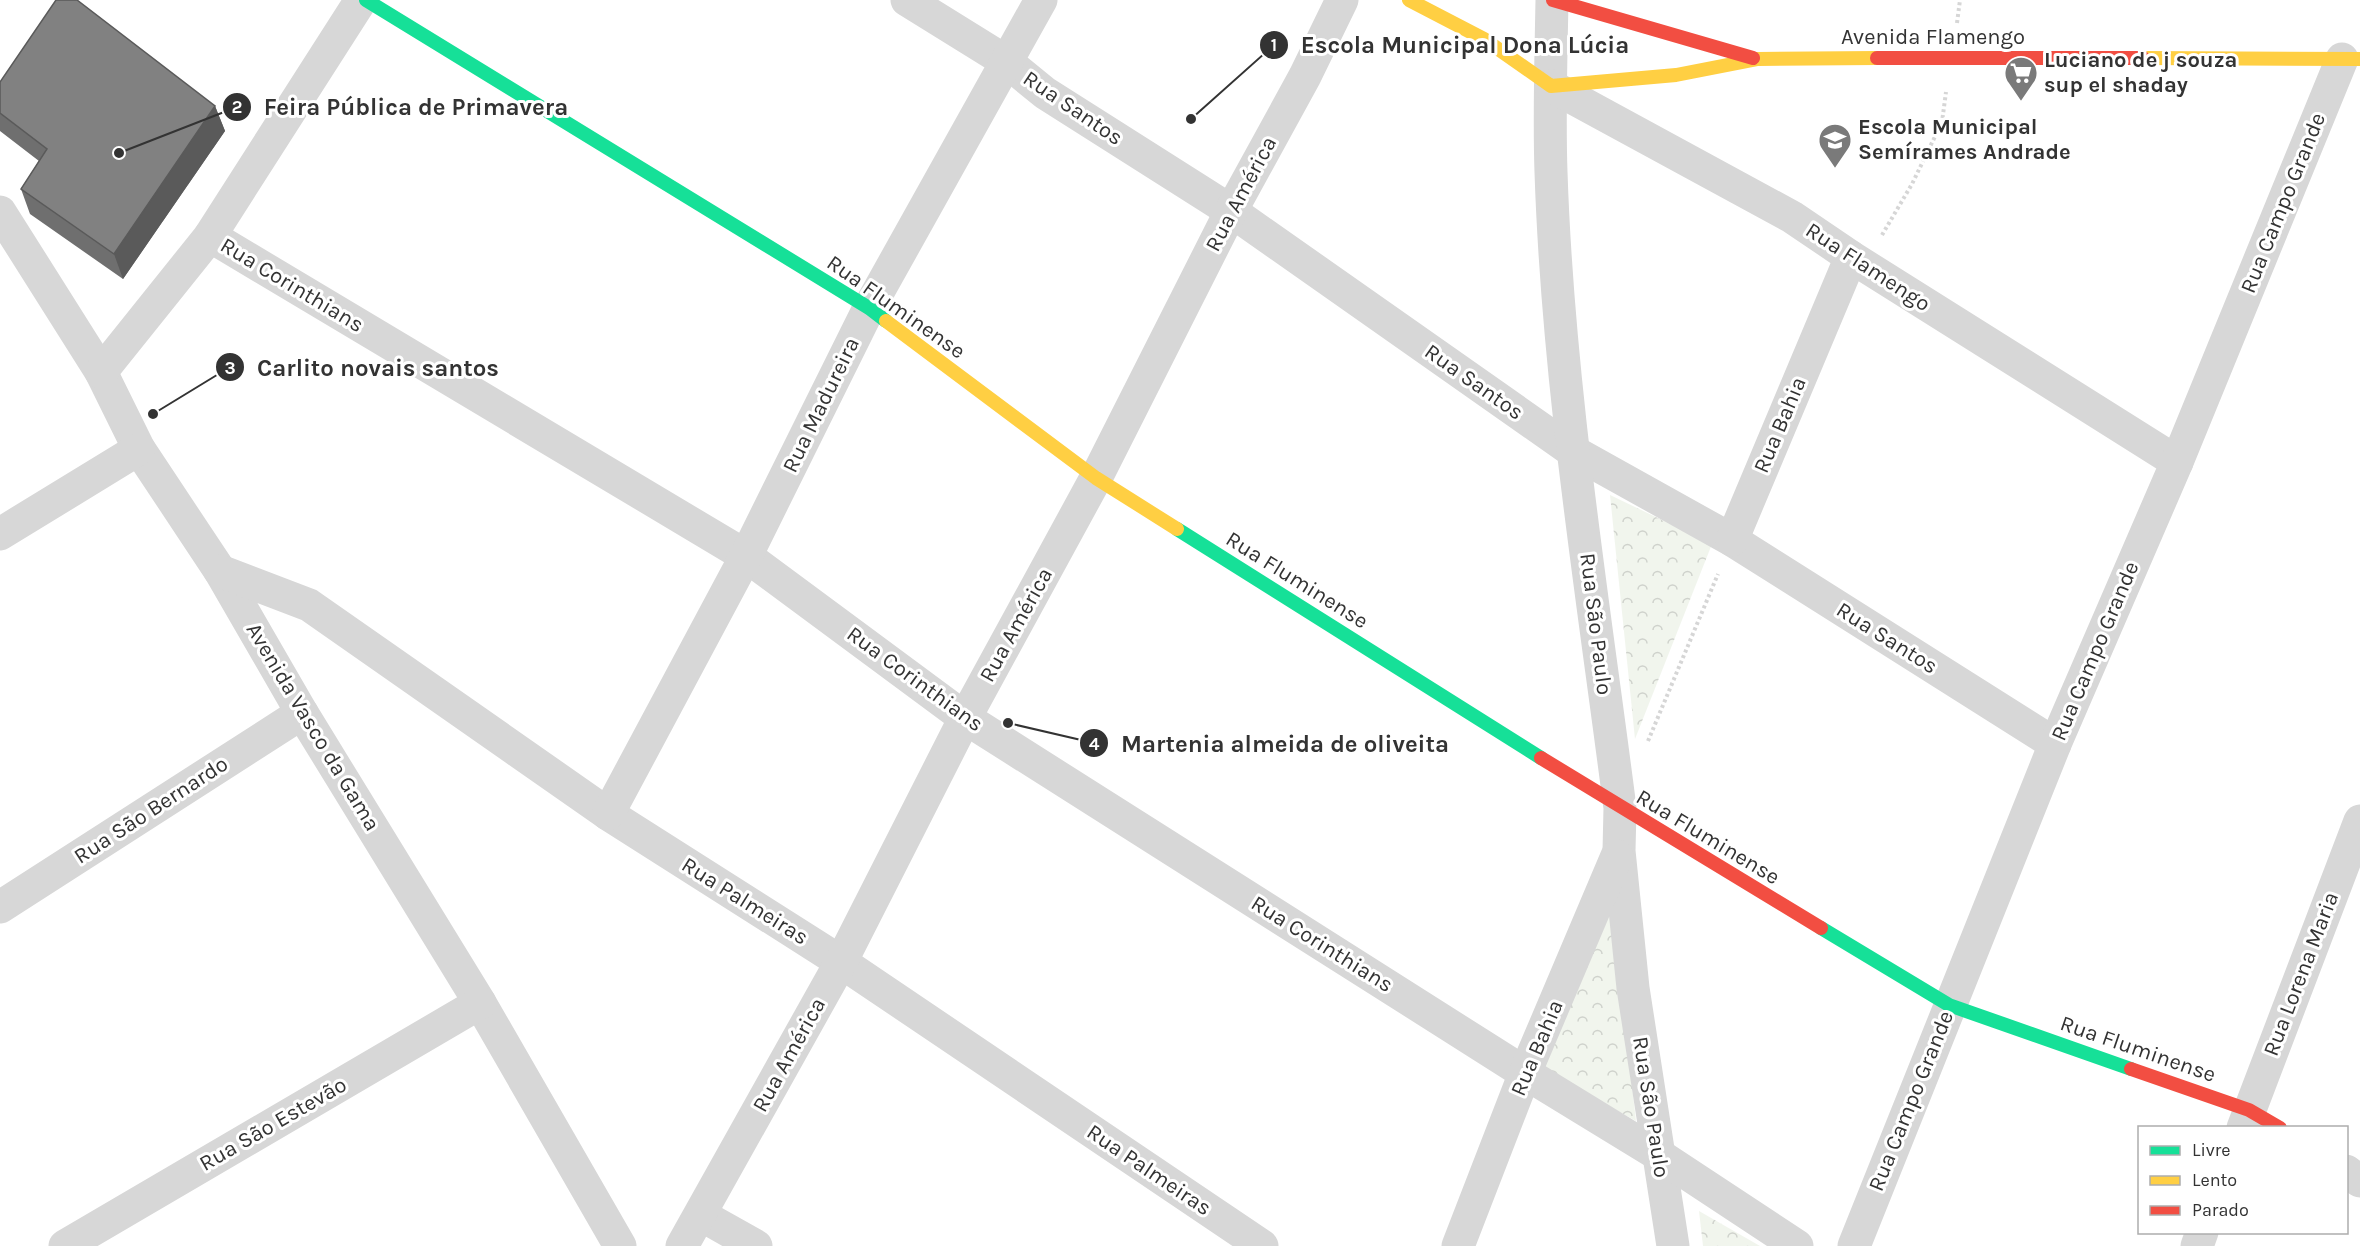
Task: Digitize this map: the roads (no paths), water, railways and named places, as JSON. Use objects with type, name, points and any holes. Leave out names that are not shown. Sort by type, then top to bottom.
[{"type":"street","points":[[101,372],[210,236],[361,0]]},
{"type":"street","name":"Rua Fluminense","points":[[366,0],[869,308],[1096,478],[1620,808],[1949,1005],[2246,1119],[2272,1126]]},
{"type":"street","name":"Rua Santos","points":[[907,0],[1007,62],[1046,93],[1231,211],[1574,452],[1732,540],[2055,744]]},
{"type":"street","name":"Rua Madureira","points":[[608,814],[746,556],[869,308],[1041,0]]},
{"type":"street","name":"Rua América","points":[[682,1246],[841,962],[965,718],[1096,478],[1231,211],[1305,76],[1342,0]]},
{"type":"street","points":[[1409,0],[1484,39],[1551,86]]},
{"type":"street","name":"Rua São Paulo","points":[[1553,0],[1552,183],[1560,318],[1574,452],[1620,808],[1619,851],[1633,988],[1673,1246]]},
{"type":"street","name":"Avenida Flamengo","points":[[1553,0],[1758,59]]},
{"type":"street","name":"Avenida Flamengo","points":[[1551,86],[1676,75],[1758,59],[1952,57],[2351,59]]},
{"type":"street","name":"Rua Campo Grande","points":[[1854,1246],[2055,744],[2351,59]]},
{"type":"street","name":"Rua Flamengo","points":[[1551,86],[1792,217],[1851,257],[2177,462]]},
{"type":"street","name":"Avenida Vasco da Gama","points":[[0,212],[101,372],[139,449],[220,571],[302,713],[480,1003],[620,1246]]},
{"type":"street","name":"Rua Corinthians","points":[[210,236],[746,556],[965,718],[1525,1073],[1659,1155],[1797,1246]]},
{"type":"street","name":"Rua Bahia","points":[[1732,540],[1851,257]]},
{"type":"street","points":[[0,534],[139,449]]},
{"type":"street","name":"Rua Palmeiras","points":[[220,571],[309,605],[608,814],[841,962],[1262,1246]]},
{"type":"street","name":"Rua São Bernardo","points":[[0,907],[302,713]]},
{"type":"street","name":"Rua Lorena Maria","points":[[2246,1119],[2357,835]]},
{"type":"street","name":"Rua Bahia","points":[[1458,1246],[1525,1073],[1619,851]]},
{"type":"street","name":"Rua São Estevão","points":[[65,1246],[480,1003]]},
{"type":"street","points":[[701,1215],[756,1246]]},
{"type":"place","name":"Luciano de j souza sup el shaday","points":[[2021,102]]},
{"type":"place","name":"Escola Municipal Dona Lúcia","points":[[1191,119]]},
{"type":"place","name":"Feira Pública de Primavera","points":[[119,153]]},
{"type":"place","name":"Escola Municipal Semírames Andrade","points":[[1835,169]]},
{"type":"place","name":"Carlito novais santos","points":[[153,414]]},
{"type":"place","name":"Martenia almeida de oliveita","points":[[1008,723]]}]
